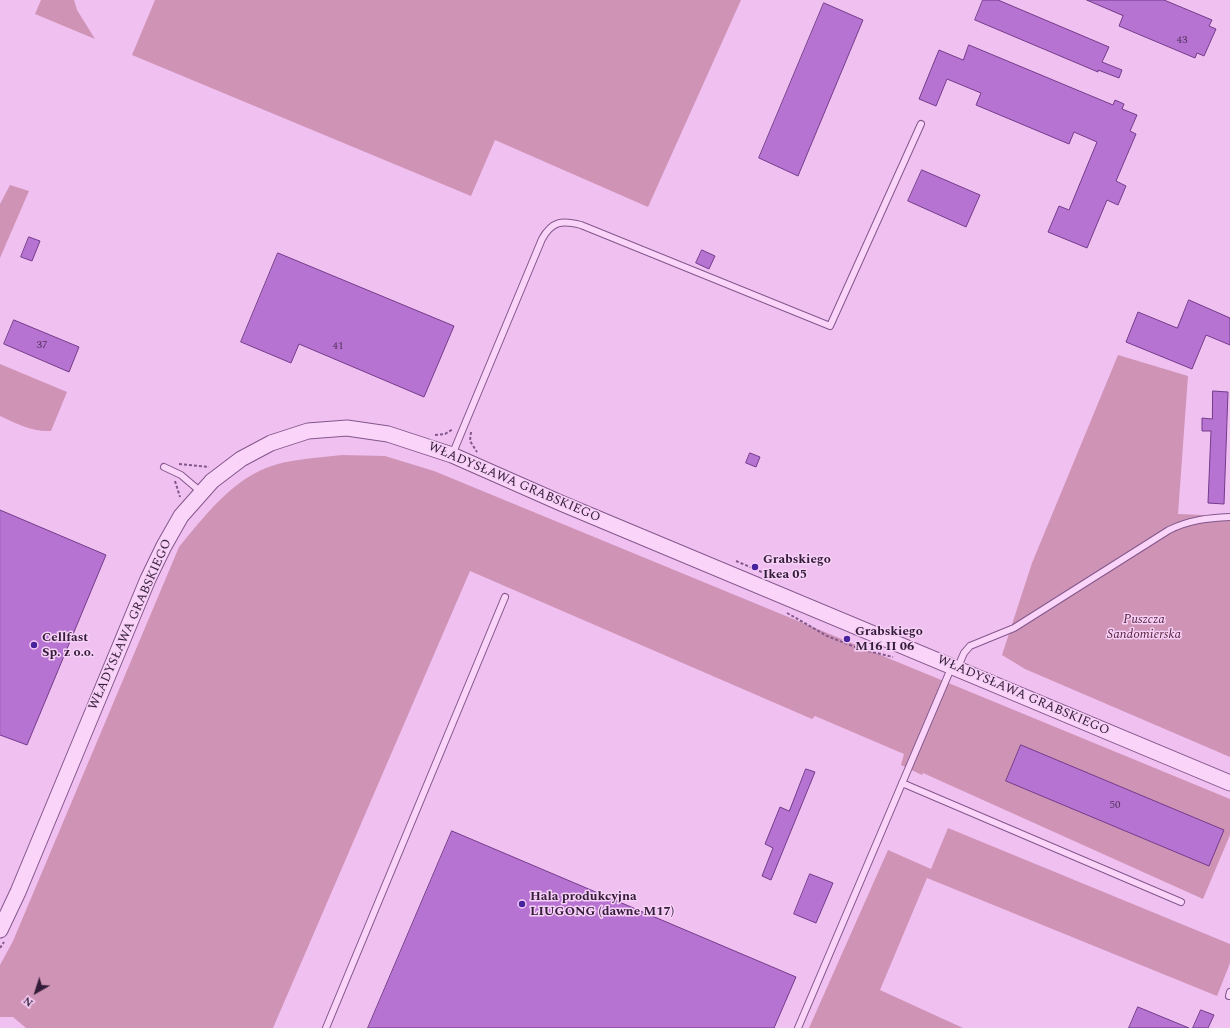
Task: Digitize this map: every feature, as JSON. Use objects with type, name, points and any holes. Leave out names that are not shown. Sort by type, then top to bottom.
[{"type":"street","name":"WŁADYSŁAWA GRABSKIEGO","points":[[2,935],[21,885],[148,579],[181,516],[201,492],[225,470],[258,449],[308,431],[347,428],[388,434],[452,455],[563,504],[1230,783]]},
{"type":"lane","points":[[452,455],[542,239],[547,230],[553,225],[562,222],[581,225],[830,326],[920,124]]},
{"type":"lane","points":[[166,468],[188,480],[201,492]]},
{"type":"lane","points":[[798,1028],[902,783],[954,667],[964,653],[970,646],[1014,628],[1169,530],[1185,522],[1199,519],[1230,517]]},
{"type":"lane","points":[[326,1028],[505,597]]},
{"type":"lane","points":[[902,783],[1181,902]]},
{"type":"path","points":[[166,468],[173,462],[193,467],[214,467]]},
{"type":"path","points":[[781,609],[828,636],[860,649],[896,658]]},
{"type":"path","points":[[0,948],[2,935]]},
{"type":"green space","points":[[41,0],[74,0],[77,10],[95,39],[35,14]]},
{"type":"green space","points":[[155,0],[741,0],[648,207],[495,140],[471,196],[132,55]]},
{"type":"green space","points":[[10,185],[29,191],[0,258],[0,204]]},
{"type":"green space","name":"Puszcza Sandomierska","points":[[1118,355],[1188,376],[1178,514],[1230,516],[1230,757],[1025,669],[1002,655],[1032,563]]},
{"type":"green space","points":[[0,364],[67,392],[51,431],[31,429],[0,416]]},
{"type":"green space","points":[[342,455],[385,456],[434,471],[1230,799],[1230,835],[1203,899],[923,773],[922,775],[901,765],[904,754],[815,716],[812,719],[470,571],[273,1028],[26,1028],[13,1017],[0,1017],[0,965],[13,941],[179,547],[218,502],[240,482],[253,474],[266,468],[284,463],[303,459]]},
{"type":"green space","points":[[948,828],[1230,944],[1230,963],[1217,996],[927,878],[880,990],[963,1028],[809,1028],[888,850],[931,869]]},
{"type":"building","points":[[983,0],[998,0],[1109,47],[1102,62],[1122,70],[1119,78],[1098,70],[1098,72],[975,20]]},
{"type":"building","points":[[1087,0],[1164,0],[1212,20],[1209,26],[1216,29],[1204,56],[1197,53],[1195,58],[1119,26],[1123,16]]},
{"type":"building","points":[[824,3],[863,20],[798,176],[759,158]]},
{"type":"building","points":[[969,45],[1113,105],[1115,100],[1124,104],[1122,109],[1137,115],[1130,131],[1136,134],[1116,181],[1126,186],[1118,205],[1107,200],[1087,248],[1048,232],[1059,206],[1069,210],[1097,142],[1074,132],[1069,144],[976,105],[981,93],[947,79],[936,106],[919,99],[939,50],[963,60]]},
{"type":"building","points":[[922,170],[980,195],[966,227],[908,201]]},
{"type":"building","points":[[29,237],[40,241],[32,261],[21,257]]},
{"type":"building","points":[[702,250],[715,256],[709,269],[696,263]]},
{"type":"building","points":[[278,253],[454,326],[424,397],[299,344],[291,363],[241,342]]},
{"type":"building","points":[[1189,300],[1230,318],[1230,345],[1206,335],[1192,369],[1126,342],[1138,312],[1177,328]]},
{"type":"building","points":[[14,320],[79,347],[69,372],[4,344]]},
{"type":"building","points":[[1213,391],[1228,392],[1224,504],[1208,503],[1211,431],[1202,431],[1202,418],[1212,419]]},
{"type":"building","points":[[750,453],[760,457],[756,467],[746,463]]},
{"type":"building","name":"Cellfast Sp. z o.o.","points":[[0,510],[106,555],[27,745],[0,735]]},
{"type":"building","points":[[1021,745],[1224,830],[1209,866],[1006,781]]},
{"type":"building","points":[[806,769],[815,772],[771,880],[762,876],[773,848],[765,844],[780,807],[789,811]]},
{"type":"building","name":"Hala produkcyjna LIUGONG (dawne M17)","points":[[452,831],[796,977],[774,1028],[368,1028]]},
{"type":"building","points":[[810,874],[833,883],[816,923],[794,914]]},
{"type":"building","points":[[1138,1007],[1189,1028],[1129,1028]]},
{"type":"building","points":[[1201,1010],[1214,1015],[1208,1028],[1193,1028]]},
{"type":"place","name":"Grabskiego Ikea 05","points":[[755,567]]},
{"type":"place","name":"Grabskiego M16 II 06","points":[[847,639]]},
{"type":"place","name":"Cellfast Sp. z o.o.","points":[[34,645]]},
{"type":"place","name":"Hala produkcyjna LIUGONG (dawne M17)","points":[[522,904]]}]
